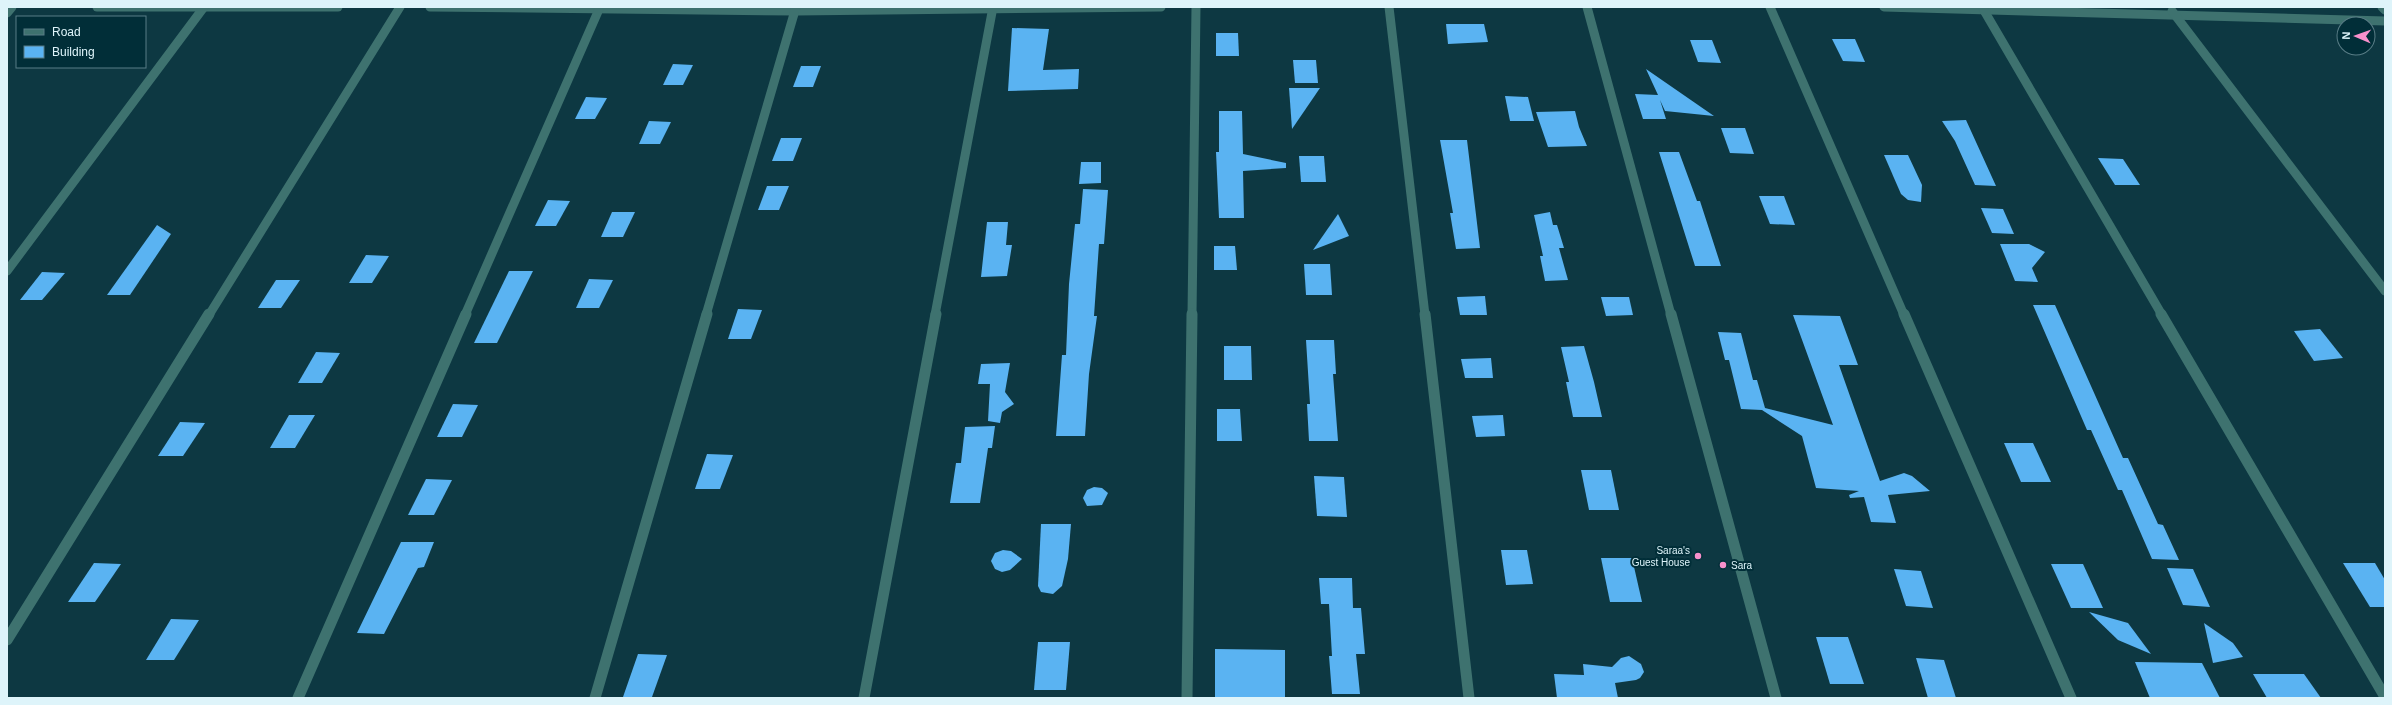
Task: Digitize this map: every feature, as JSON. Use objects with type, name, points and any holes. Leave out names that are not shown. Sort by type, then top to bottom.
[{"type":"street","points":[[7,13],[12,7]]},
{"type":"street","points":[[97,7],[338,7]]},
{"type":"street","points":[[7,640],[400,7]]},
{"type":"street","points":[[430,7],[796,9],[1161,7]]},
{"type":"street","points":[[1187,698],[1196,7]]},
{"type":"street","points":[[1389,7],[1469,698]]},
{"type":"street","points":[[1587,7],[1776,698]]},
{"type":"street","points":[[1770,7],[2070,698]]},
{"type":"street","points":[[1884,7],[2172,10],[2385,21]]},
{"type":"street","points":[[2382,7],[2385,10]]},
{"type":"street","points":[[7,271],[204,8]]},
{"type":"street","points":[[298,698],[599,8]]},
{"type":"street","points":[[596,698],[796,9]]},
{"type":"street","points":[[864,698],[993,9]]},
{"type":"street","points":[[1983,9],[2385,697]]},
{"type":"street","points":[[2172,10],[2385,291]]},
{"type":"building","points":[[1446,24],[1484,24],[1488,42],[1448,44]]},
{"type":"building","points":[[1012,28],[1049,29],[1043,70],[1079,69],[1078,89],[1008,91]]},
{"type":"building","points":[[1216,33],[1238,33],[1239,56],[1216,56]]},
{"type":"building","points":[[1832,39],[1855,39],[1865,62],[1843,61]]},
{"type":"building","points":[[1690,40],[1712,40],[1721,63],[1698,62]]},
{"type":"building","points":[[1293,60],[1316,60],[1318,83],[1295,83]]},
{"type":"building","points":[[673,64],[693,65],[683,85],[663,85]]},
{"type":"building","points":[[801,66],[821,66],[813,87],[793,87]]},
{"type":"building","points":[[1646,69],[1714,116],[1665,111],[1660,100],[1666,119],[1643,119],[1635,94],[1658,95]]},
{"type":"building","points":[[1289,88],[1320,88],[1292,129]]},
{"type":"building","points":[[1505,96],[1528,97],[1534,121],[1510,121]]},
{"type":"building","points":[[586,97],[607,98],[595,119],[575,119]]},
{"type":"building","points":[[1219,111],[1242,111],[1243,154],[1286,163],[1286,168],[1243,171],[1244,218],[1219,218],[1216,152],[1219,152]]},
{"type":"building","points":[[1575,111],[1579,127],[1587,146],[1548,147],[1536,112]]},
{"type":"building","points":[[1966,120],[1996,186],[1975,185],[1955,141],[1942,121]]},
{"type":"building","points":[[649,121],[671,122],[660,144],[639,144]]},
{"type":"building","points":[[1721,128],[1745,128],[1754,154],[1730,153]]},
{"type":"building","points":[[781,138],[802,138],[793,161],[772,161]]},
{"type":"building","points":[[1440,140],[1467,140],[1480,248],[1456,249],[1450,213],[1453,213]]},
{"type":"building","points":[[1659,152],[1679,152],[1697,201],[1700,201],[1721,266],[1695,266]]},
{"type":"building","points":[[1884,155],[1908,155],[1922,185],[1921,202],[1908,200],[1901,194]]},
{"type":"building","points":[[1299,156],[1324,156],[1326,182],[1301,182]]},
{"type":"building","points":[[2098,158],[2123,159],[2140,185],[2115,185]]},
{"type":"building","points":[[1081,162],[1101,162],[1101,183],[1079,184]]},
{"type":"building","points":[[767,186],[789,186],[779,210],[758,210]]},
{"type":"building","points":[[1083,189],[1108,190],[1104,244],[1099,244],[1094,316],[1097,316],[1089,374],[1085,436],[1056,436],[1062,355],[1066,355],[1069,284],[1075,224],[1080,224]]},
{"type":"building","points":[[1759,196],[1784,196],[1795,225],[1770,224]]},
{"type":"building","points":[[548,200],[570,201],[556,226],[535,226]]},
{"type":"building","points":[[1981,208],[2003,209],[2014,234],[1992,233]]},
{"type":"building","points":[[612,212],[635,212],[623,237],[601,237]]},
{"type":"building","points":[[1550,212],[1553,225],[1557,225],[1564,248],[1559,248],[1568,280],[1545,281],[1540,256],[1543,256],[1534,215]]},
{"type":"building","points":[[1338,214],[1349,236],[1313,250]]},
{"type":"building","points":[[987,222],[1008,222],[1006,245],[1012,245],[1007,276],[981,277]]},
{"type":"building","points":[[157,225],[171,234],[130,295],[107,295]]},
{"type":"building","points":[[2000,244],[2029,244],[2045,252],[2032,268],[2038,282],[2015,281]]},
{"type":"building","points":[[1214,246],[1235,246],[1237,270],[1214,270]]},
{"type":"building","points":[[366,255],[389,256],[372,283],[349,283]]},
{"type":"building","points":[[1304,264],[1330,264],[1332,295],[1306,295]]},
{"type":"building","points":[[509,271],[533,271],[497,343],[474,343]]},
{"type":"building","points":[[42,272],[65,273],[42,300],[20,300]]},
{"type":"building","points":[[589,279],[613,280],[599,308],[576,308]]},
{"type":"building","points":[[276,280],[300,280],[281,308],[258,308]]},
{"type":"building","points":[[1485,296],[1487,315],[1460,315],[1457,297]]},
{"type":"building","points":[[1601,297],[1629,297],[1633,315],[1606,316]]},
{"type":"building","points":[[2033,305],[2055,305],[2123,458],[2128,458],[2158,524],[2163,525],[2179,560],[2152,559],[2122,490],[2118,490],[2091,430],[2087,430]]},
{"type":"building","points":[[738,309],[762,310],[751,339],[728,339]]},
{"type":"building","points":[[1793,315],[1840,316],[1858,365],[1839,365],[1880,481],[1904,473],[1912,476],[1930,491],[1888,495],[1896,523],[1871,522],[1864,497],[1850,498],[1849,495],[1859,491],[1816,488],[1802,436],[1762,410],[1741,409],[1729,360],[1725,360],[1718,332],[1741,333],[1753,380],[1757,380],[1765,408],[1833,425]]},
{"type":"building","points":[[2320,329],[2343,358],[2314,361],[2294,331]]},
{"type":"building","points":[[1306,340],[1334,340],[1336,374],[1333,374],[1338,441],[1309,441],[1307,404],[1310,404]]},
{"type":"building","points":[[1224,346],[1251,346],[1252,380],[1224,380]]},
{"type":"building","points":[[1584,346],[1602,417],[1573,417],[1566,382],[1569,382],[1561,347]]},
{"type":"building","points":[[316,352],[340,353],[322,383],[298,383]]},
{"type":"building","points":[[1491,358],[1493,378],[1465,378],[1461,359]]},
{"type":"building","points":[[1010,363],[1005,392],[1014,404],[1002,412],[1000,423],[988,421],[990,384],[978,384],[981,364]]},
{"type":"building","points":[[453,404],[478,405],[462,437],[437,437]]},
{"type":"building","points":[[1217,409],[1240,409],[1242,441],[1217,441]]},
{"type":"building","points":[[289,415],[315,415],[295,448],[270,448]]},
{"type":"building","points":[[1503,415],[1505,436],[1476,437],[1472,416]]},
{"type":"building","points":[[180,422],[205,423],[183,456],[158,456]]},
{"type":"building","points":[[995,426],[992,448],[988,448],[980,503],[950,503],[956,463],[961,463],[965,427]]},
{"type":"building","points":[[2004,443],[2033,443],[2051,482],[2021,482]]},
{"type":"building","points":[[707,454],[733,455],[720,489],[695,489]]},
{"type":"building","points":[[1581,470],[1611,470],[1619,510],[1589,510]]},
{"type":"building","points":[[1314,476],[1344,477],[1347,517],[1317,516]]},
{"type":"building","points":[[426,479],[452,480],[434,515],[408,515]]},
{"type":"building","points":[[1094,487],[1102,488],[1108,493],[1102,505],[1087,506],[1083,498],[1087,490]]},
{"type":"building","points":[[1041,524],[1071,524],[1068,559],[1062,586],[1053,594],[1041,592],[1038,586]]},
{"type":"building","points":[[401,542],[434,542],[424,567],[418,568],[384,634],[357,633]]},
{"type":"building","points":[[1003,550],[1011,551],[1022,559],[1010,570],[1002,572],[995,569],[991,561],[995,553]]},
{"type":"building","points":[[1501,550],[1527,550],[1533,584],[1506,585]]},
{"type":"building","points":[[1601,558],[1632,558],[1642,602],[1610,602]]},
{"type":"building","points":[[94,563],[121,564],[95,602],[68,602]]},
{"type":"building","points":[[2343,563],[2375,563],[2385,580],[2385,607],[2370,607]]},
{"type":"building","points":[[2051,564],[2083,564],[2103,608],[2071,608]]},
{"type":"building","points":[[2167,568],[2193,569],[2210,607],[2183,605]]},
{"type":"building","points":[[1894,569],[1921,571],[1933,608],[1906,606]]},
{"type":"building","points":[[1319,578],[1352,578],[1353,608],[1361,608],[1365,654],[1356,654],[1360,694],[1332,694],[1329,656],[1332,656],[1329,604],[1321,604]]},
{"type":"building","points":[[2089,612],[2128,623],[2151,654],[2118,640]]},
{"type":"building","points":[[171,619],[199,620],[174,660],[146,660]]},
{"type":"building","points":[[2204,623],[2233,643],[2243,657],[2213,663]]},
{"type":"building","points":[[1816,637],[1848,637],[1864,684],[1830,684]]},
{"type":"building","points":[[1038,642],[1070,642],[1066,690],[1034,690]]},
{"type":"building","points":[[1215,649],[1285,650],[1285,698],[1215,698]]},
{"type":"building","points":[[638,654],[667,655],[652,697],[623,697]]},
{"type":"building","points":[[1629,656],[1641,664],[1644,672],[1640,678],[1636,680],[1615,683],[1618,698],[1557,698],[1554,674],[1584,675],[1583,664],[1612,667],[1621,658]]},
{"type":"building","points":[[1916,658],[1944,660],[1956,698],[1928,698]]},
{"type":"building","points":[[2135,662],[2202,663],[2220,698],[2150,698]]},
{"type":"building","points":[[2253,674],[2304,674],[2321,698],[2267,698]]},
{"type":"place","name":"Saraa's Guest House","points":[[1698,556]]},
{"type":"place","name":"Sara","points":[[1723,565]]}]
